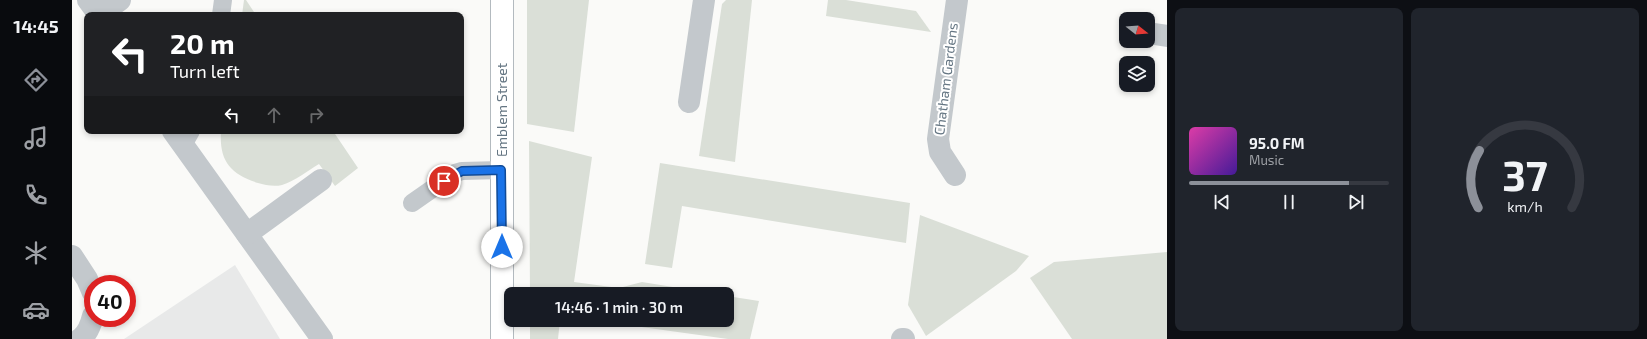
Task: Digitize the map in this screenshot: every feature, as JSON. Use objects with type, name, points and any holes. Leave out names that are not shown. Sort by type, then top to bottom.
[{"type":"street","points":[[88,0],[97,12]]},
{"type":"street","points":[[103,12],[120,0]]},
{"type":"street","name":"Emblem Street","points":[[502,0],[502,339]]},
{"type":"street","points":[[689,102],[704,0]]},
{"type":"street","name":"Chatham Gardens","points":[[951,1],[938,139],[940,152],[955,175]]},
{"type":"street","points":[[1155,34],[1167,36]]},
{"type":"street","points":[[182,136],[247,234],[322,339]]},
{"type":"street","points":[[247,234],[320,180]]},
{"type":"street","points":[[72,256],[84,275]]},
{"type":"street","points":[[80,339],[84,336],[90,327]]},
{"type":"lane","points":[[221,12],[223,0]]},
{"type":"lane","points":[[412,203],[455,173],[462,171],[501,170]]},
{"type":"shaded area","points":[[244,0],[246,0],[254,12],[242,12]]},
{"type":"shaded area","points":[[527,0],[589,0],[574,132],[527,124]]},
{"type":"shaded area","points":[[726,0],[752,0],[735,162],[699,156],[722,4]]},
{"type":"shaded area","points":[[828,0],[846,0],[916,11],[931,32],[826,16]]},
{"type":"shaded area","points":[[221,134],[335,134],[358,168],[335,186],[319,164],[282,185],[273,186],[261,184],[233,171],[224,158]]},
{"type":"shaded area","points":[[529,141],[592,157],[574,282],[612,287],[530,287]]},
{"type":"shaded area","points":[[660,163],[910,203],[906,243],[682,206],[672,268],[645,264]]},
{"type":"shaded area","points":[[920,215],[1029,256],[1016,271],[926,336],[908,305]]},
{"type":"shaded area","points":[[1167,252],[1167,339],[1072,339],[1030,278],[1054,262]]},
{"type":"shaded area","points":[[235,265],[280,339],[124,339]]},
{"type":"shaded area","points":[[642,282],[673,287],[623,287]]},
{"type":"shaded area","points":[[734,297],[759,301],[750,339],[728,339],[641,327],[734,327]]},
{"type":"shaded area","points":[[530,327],[559,327],[558,339],[530,339]]},
{"type":"route","points":[[444,181],[455,173],[462,171],[501,170],[502,247]]}]
